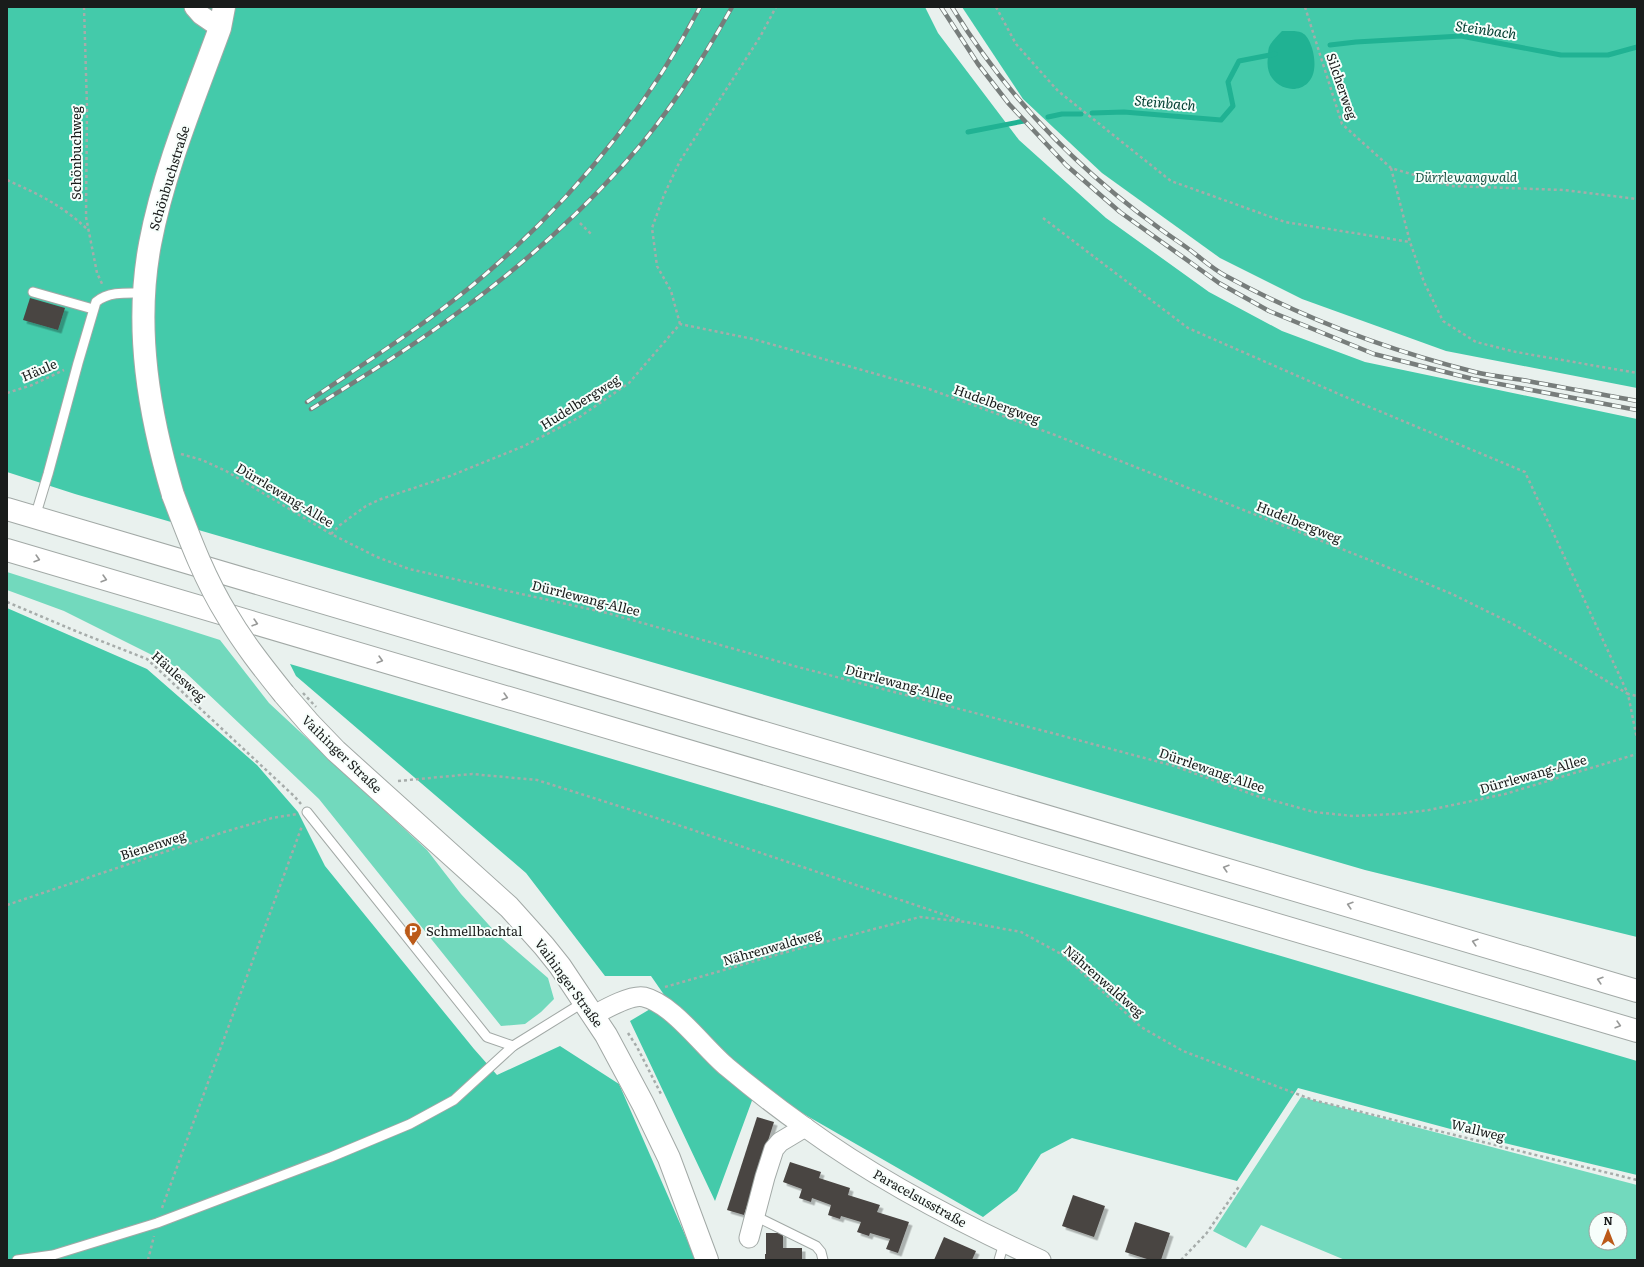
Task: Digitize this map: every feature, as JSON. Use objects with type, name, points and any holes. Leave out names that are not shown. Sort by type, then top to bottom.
[{"type":"main road","name":"Schönbuchstraße","points":[[173,496],[153,421],[147,386],[144,329],[145,293],[150,245],[161,199],[222,17]]},
{"type":"main road","name":"Vaihinger Straße","points":[[173,496],[193,548],[211,587],[250,651],[284,694],[336,751],[509,907],[560,966],[589,1008],[629,1075],[668,1158],[707,1260]]},
{"type":"main road","points":[[7,508],[1637,991]]},
{"type":"main road","points":[[7,550],[1637,1031]]},
{"type":"street","points":[[194,7],[201,15],[222,17]]},
{"type":"street","points":[[589,1008],[614,1004],[643,996]]},
{"type":"street","name":"Paracelsusstraße","points":[[643,996],[660,1004],[679,1020],[726,1066],[804,1128],[867,1169],[930,1206],[1002,1252],[1041,1260]]},
{"type":"street","points":[[749,1238],[765,1177],[774,1150],[780,1142],[804,1128]]},
{"type":"lane","points":[[33,292],[93,309]]},
{"type":"lane","points":[[35,517],[96,302],[107,295],[145,293]]},
{"type":"lane","points":[[307,812],[487,1037],[513,1046]]},
{"type":"lane","points":[[17,1260],[54,1255],[157,1223],[331,1157],[410,1124],[454,1100],[513,1046],[589,1008]]},
{"type":"lane","points":[[755,1216],[816,1246],[821,1252],[823,1260]]},
{"type":"path","name":"Schönbuchweg","points":[[84,7],[87,107],[86,217],[97,273],[107,295]]},
{"type":"path","points":[[680,324],[671,291],[657,266],[652,228],[664,195],[680,161],[760,37],[776,7]]},
{"type":"path","points":[[996,7],[1016,44],[1058,91],[1171,181],[1285,222],[1410,242]]},
{"type":"path","name":"Silcherweg","points":[[1306,7],[1342,124],[1391,168],[1451,186],[1564,190],[1637,199]]},
{"type":"path","points":[[1391,168],[1410,242],[1424,282],[1443,321],[1476,342],[1516,352],[1637,373]]},
{"type":"path","points":[[7,180],[46,197],[72,215],[88,229]]},
{"type":"path","points":[[1043,218],[1188,328],[1341,395],[1525,472],[1628,694],[1637,739]]},
{"type":"path","points":[[580,223],[592,235]]},
{"type":"path","name":"Hudelbergweg","points":[[331,534],[340,525],[366,506],[382,499],[450,476],[524,446],[578,418],[629,383],[680,324],[754,339],[929,389],[1054,436],[1452,594],[1513,624],[1628,694],[1637,696]]},
{"type":"path","name":"Häule","points":[[7,393],[38,382],[78,363]]},
{"type":"path","name":"Dürrlewang-Allee","points":[[175,453],[202,460],[226,471],[331,534],[376,557],[409,569],[607,613],[798,667],[1174,766],[1257,796],[1314,812],[1353,816],[1396,814],[1429,810],[1505,794],[1637,754]]},
{"type":"path","name":"Häulesweg","points":[[7,602],[147,659],[294,796],[307,812]]},
{"type":"path","points":[[395,782],[472,774],[538,780],[672,823],[966,922]]},
{"type":"path","points":[[148,1260],[157,1223],[294,844],[307,812]]},
{"type":"path","name":"Bienenweg","points":[[7,905],[224,832],[272,818],[307,812]]},
{"type":"path","name":"Nährenwaldweg","points":[[643,996],[666,987],[920,917],[966,922],[1021,932],[1063,956],[1141,1027],[1183,1051],[1313,1100]]},
{"type":"path","name":"Wallweg","points":[[1313,1100],[1637,1180]]},
{"type":"path","points":[[1181,1260],[1206,1234],[1240,1185]]},
{"type":"shaded area","points":[[1282,31],[1301,32],[1307,37],[1312,48],[1314,66],[1311,79],[1303,86],[1293,89],[1283,87],[1274,81],[1269,71],[1269,48]]},
{"type":"shaded area","points":[[7,572],[220,640],[269,703],[427,850],[461,894],[497,934],[548,978],[554,999],[541,1012],[525,1024],[501,1026],[319,799],[184,671],[64,611],[7,590]]},
{"type":"shaded area","points":[[1301,1097],[1637,1185],[1637,1260],[1345,1260],[1261,1225],[1246,1248],[1213,1231]]},
{"type":"green space","points":[[7,7],[925,7],[938,33],[1019,140],[1106,218],[1209,292],[1282,331],[1365,362],[1637,419],[1637,937],[1365,870],[75,494],[7,472]]},
{"type":"green space","name":"Dürrlewangwald","points":[[962,7],[1637,7],[1637,388],[1446,351],[1302,299],[1220,258],[1102,173],[1023,99]]},
{"type":"green space","points":[[7,608],[147,669],[257,765],[298,812],[325,866],[474,1049],[497,1075],[560,1046],[619,1084],[696,1260],[7,1260]]},
{"type":"green space","points":[[290,664],[1637,1061],[1637,1175],[1484,1138],[1298,1088],[1237,1181],[1072,1138],[1041,1154],[1017,1191],[983,1217],[757,1087],[715,1201],[630,1021],[667,999],[651,976],[605,976],[526,873],[296,676]]},
{"type":"building","points":[[30,298],[65,308],[58,330],[23,320]]},
{"type":"building","points":[[757,1117],[774,1122],[744,1215],[727,1210]]},
{"type":"building","points":[[790,1162],[821,1172],[819,1178],[850,1188],[848,1195],[880,1205],[877,1212],[909,1222],[898,1253],[886,1249],[890,1239],[870,1233],[869,1236],[857,1232],[861,1222],[841,1216],[840,1219],[828,1215],[831,1205],[812,1198],[811,1202],[799,1198],[802,1189],[783,1182]]},
{"type":"building","points":[[1073,1195],[1105,1206],[1094,1237],[1062,1226]]},
{"type":"building","points":[[1135,1222],[1170,1233],[1161,1260],[1150,1260],[1125,1252]]},
{"type":"building","points":[[766,1233],[783,1233],[783,1248],[802,1248],[802,1260],[765,1260]]},
{"type":"building","points":[[944,1237],[976,1251],[972,1260],[934,1260]]},
{"type":"waterway","name":"Steinbach","points":[[1330,45],[1356,42],[1461,36],[1561,55],[1608,55],[1637,47]]},
{"type":"waterway","name":"Steinbach","points":[[1092,113],[1124,112],[1221,120],[1233,106],[1228,82],[1239,61],[1275,54]]},
{"type":"waterway","name":"Steinbach","points":[[1048,117],[1062,114],[1081,114]]},
{"type":"waterway","name":"Steinbach","points":[[968,132],[1024,121]]},
{"type":"railway","points":[[307,402],[392,345],[454,300],[508,254],[541,223],[572,190],[628,121],[654,84],[700,7]]},
{"type":"railway","points":[[311,409],[424,337],[482,295],[546,242],[586,204],[624,164],[655,127],[696,68],[732,7]]},
{"type":"railway","points":[[941,7],[978,64],[1009,104],[1066,165],[1120,212],[1219,283],[1269,311],[1374,354],[1473,379],[1637,410]]},
{"type":"railway","points":[[952,7],[975,43],[1000,77],[1056,140],[1118,197],[1151,223],[1226,276],[1285,306],[1348,332],[1443,364],[1481,373],[1637,401]]},
{"type":"place","name":"Schmellbachtal","points":[[413,946]]}]
